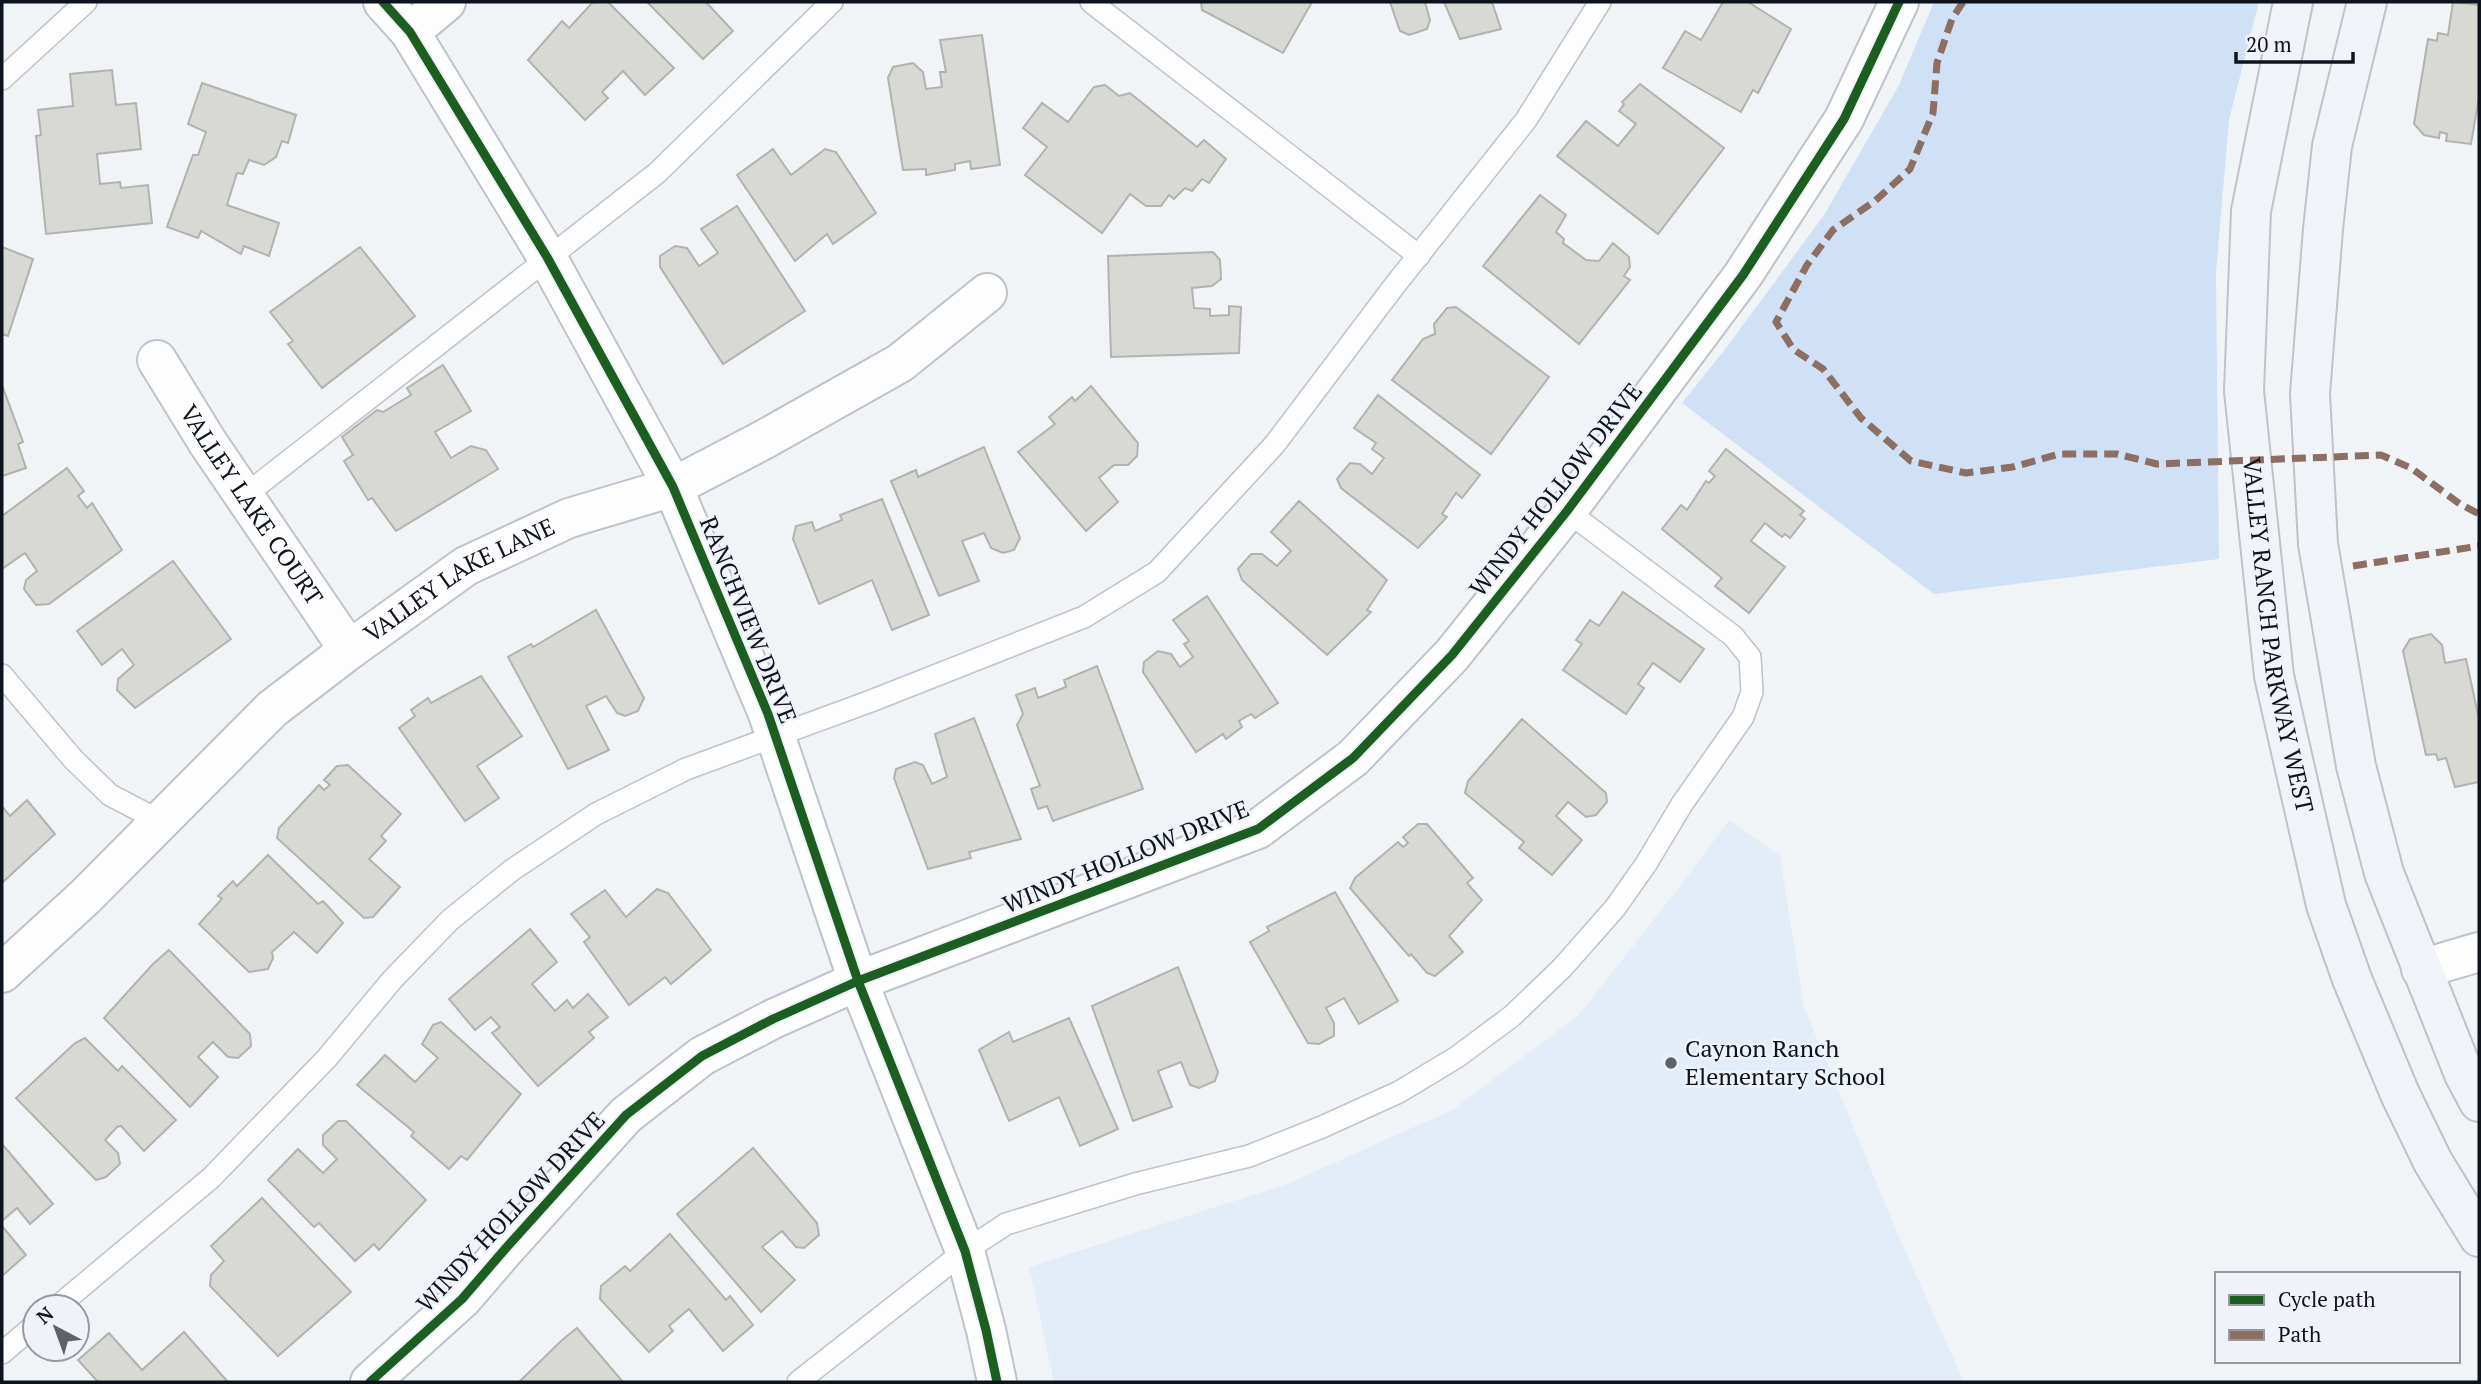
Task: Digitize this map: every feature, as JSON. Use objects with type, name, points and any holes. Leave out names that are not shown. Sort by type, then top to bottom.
[{"type":"main road","name":"VALLEY RANCH PARKWAY WEST","points":[[2292,2],[2251,211],[2244,391],[2274,676],[2326,905],[2352,979],[2400,1094],[2433,1162],[2479,1237]]},
{"type":"main road","points":[[2367,2],[2332,146],[2323,229],[2310,394],[2318,544],[2356,766],[2384,873],[2464,1074],[2479,1102]]},
{"type":"street","name":"RANCHVIEW DRIVE","points":[[383,2],[410,32],[547,257],[673,486],[775,737],[858,981],[965,1251],[997,1382]]},
{"type":"street","points":[[410,32],[446,2]]},
{"type":"street","name":"WINDY HOLLOW DRIVE","points":[[370,1382],[462,1299],[626,1115],[702,1056],[773,1019],[858,981],[1258,829],[1353,758],[1452,655],[1567,511],[1743,275],[1844,119],[1899,2]]},
{"type":"street","name":"VALLEY LAKE LANE","points":[[2,973],[85,897],[272,709],[466,566],[569,518],[673,486],[765,439],[900,363],[986,293]]},
{"type":"street","name":"VALLEY LAKE COURT","points":[[157,360],[208,443],[349,650]]},
{"type":"street","points":[[2421,969],[2479,952]]},
{"type":"lane","points":[[2,79],[86,2]]},
{"type":"lane","points":[[244,496],[657,173],[832,2]]},
{"type":"lane","points":[[1091,2],[1419,256]]},
{"type":"lane","points":[[74,1293],[211,1178],[327,1058],[392,980],[450,920],[512,870],[596,814],[686,769],[871,701],[1084,617],[1157,572],[1275,444],[1526,120],[1600,2]]},
{"type":"lane","points":[[798,1382],[965,1251],[1006,1224],[1135,1184],[1249,1156],[1399,1092],[1457,1058],[1512,1016],[1562,968],[1615,908],[1646,864],[1682,804],[1743,717],[1752,692],[1750,657],[1733,636],[1567,511]]},
{"type":"lane","points":[[2,675],[73,759],[110,794],[160,821]]},
{"type":"lane","points":[[2,1353],[21,1337]]},
{"type":"shaded area","points":[[1934,2],[2259,2],[2229,120],[2216,272],[2219,559],[1934,594],[1682,403],[1824,215],[1899,85]]},
{"type":"shaded area","name":"Caynon Ranch Elementary School","points":[[1729,820],[1780,856],[1804,1007],[1896,1230],[1964,1382],[1054,1382],[1029,1267],[1287,1184],[1452,1110],[1578,1016]]},
{"type":"building","points":[[593,2],[608,2],[674,68],[645,95],[623,71],[602,92],[608,98],[585,120],[528,60],[562,21],[569,28]]},
{"type":"building","points":[[647,2],[706,2],[733,31],[703,59]]},
{"type":"building","points":[[1201,2],[1312,2],[1283,53],[1202,10]]},
{"type":"building","points":[[1390,2],[1425,2],[1430,20],[1427,29],[1409,35],[1400,31]]},
{"type":"building","points":[[1444,2],[1492,2],[1501,29],[1460,39]]},
{"type":"building","points":[[1723,2],[1748,2],[1791,29],[1758,93],[1753,90],[1741,112],[1663,68],[1685,31],[1701,40]]},
{"type":"building","points":[[2453,2],[2479,5],[2479,97],[2471,144],[2446,141],[2447,134],[2440,132],[2439,138],[2424,135],[2414,124],[2428,39],[2437,41],[2438,33],[2448,35]]},
{"type":"building","points":[[982,35],[1000,165],[971,169],[970,161],[955,164],[955,170],[926,175],[926,169],[903,170],[888,78],[893,67],[913,63],[923,72],[926,89],[942,87],[940,72],[946,72],[940,40]]},
{"type":"building","points":[[112,70],[116,105],[136,103],[141,149],[97,154],[100,184],[120,182],[121,188],[148,185],[152,223],[46,234],[36,136],[41,135],[38,110],[73,106],[70,74]]},
{"type":"building","points":[[202,83],[296,115],[288,143],[282,141],[276,157],[264,165],[249,160],[243,174],[237,173],[227,205],[279,223],[269,256],[244,246],[241,254],[201,231],[198,238],[167,227],[193,155],[198,155],[206,132],[188,124]]},
{"type":"building","points":[[1640,84],[1724,148],[1658,234],[1557,156],[1586,121],[1618,146],[1636,124],[1619,111],[1624,104],[1622,102]]},
{"type":"building","points":[[1105,85],[1119,96],[1130,93],[1197,147],[1204,140],[1226,159],[1209,183],[1202,179],[1192,191],[1185,188],[1174,199],[1169,195],[1161,206],[1146,206],[1130,194],[1102,233],[1025,175],[1047,147],[1023,128],[1042,103],[1068,122],[1094,87]]},
{"type":"building","points":[[773,149],[791,175],[825,149],[836,152],[876,213],[833,244],[827,234],[795,261],[737,175]]},
{"type":"building","points":[[1540,195],[1566,215],[1556,232],[1564,239],[1563,243],[1586,260],[1599,261],[1613,243],[1629,257],[1630,267],[1624,276],[1630,280],[1579,344],[1483,266]]},
{"type":"building","points":[[737,206],[805,311],[723,364],[660,267],[660,256],[675,246],[687,248],[699,266],[718,253],[701,229]]},
{"type":"building","points":[[2,247],[33,259],[8,336],[2,334]]},
{"type":"building","points":[[360,247],[415,316],[322,388],[288,344],[293,341],[270,312]]},
{"type":"building","points":[[1213,252],[1220,260],[1221,279],[1212,286],[1192,288],[1194,308],[1210,309],[1210,316],[1229,315],[1229,306],[1241,307],[1239,353],[1111,357],[1108,256]]},
{"type":"building","points":[[1456,307],[1549,377],[1491,454],[1392,380],[1423,339],[1435,334],[1434,324],[1447,308]]},
{"type":"building","points":[[443,365],[471,411],[435,432],[451,458],[471,446],[486,450],[498,469],[396,531],[372,498],[368,500],[344,461],[353,455],[342,437],[377,410],[383,412],[411,395],[407,388]]},
{"type":"building","points":[[2,385],[23,442],[18,444],[26,468],[2,476]]},
{"type":"building","points":[[1091,386],[1138,443],[1137,456],[1128,465],[1114,465],[1099,478],[1118,502],[1086,531],[1018,452],[1055,424],[1049,417],[1072,397],[1075,401]]},
{"type":"building","points":[[1378,395],[1480,475],[1462,498],[1456,493],[1442,514],[1447,517],[1418,548],[1341,488],[1337,479],[1350,463],[1360,464],[1372,474],[1384,458],[1372,449],[1376,443],[1354,428]]},
{"type":"building","points":[[984,447],[1020,538],[1014,550],[1003,553],[991,548],[984,533],[962,541],[979,581],[939,596],[891,481],[916,470],[918,477]]},
{"type":"building","points":[[1726,449],[1804,511],[1800,515],[1805,519],[1790,538],[1785,534],[1782,537],[1765,523],[1751,541],[1785,567],[1749,613],[1715,586],[1722,578],[1662,529],[1681,505],[1687,510],[1706,481],[1709,483],[1715,476],[1709,471]]},
{"type":"building","points":[[67,468],[84,491],[78,496],[87,508],[92,503],[122,550],[49,604],[36,605],[24,589],[26,580],[37,571],[25,553],[2,569],[2,516]]},
{"type":"building","points":[[882,499],[929,615],[892,630],[872,580],[819,604],[793,539],[796,526],[812,522],[815,531],[842,520],[840,515]]},
{"type":"building","points":[[1299,501],[1387,580],[1367,610],[1371,612],[1327,655],[1242,580],[1238,569],[1251,554],[1262,554],[1277,566],[1291,551],[1271,532]]},
{"type":"building","points":[[173,561],[231,639],[135,708],[117,690],[118,679],[134,665],[122,649],[102,665],[77,631]]},
{"type":"building","points":[[1623,592],[1704,649],[1680,682],[1653,663],[1638,684],[1644,688],[1626,714],[1563,670],[1582,644],[1576,640],[1590,620],[1599,626]]},
{"type":"building","points":[[1207,596],[1278,703],[1255,718],[1251,714],[1239,721],[1242,727],[1226,739],[1223,734],[1196,752],[1143,672],[1144,662],[1158,651],[1171,654],[1180,667],[1193,657],[1184,644],[1189,641],[1173,620]]},
{"type":"building","points":[[596,610],[644,698],[638,711],[625,716],[617,713],[606,696],[586,706],[609,750],[568,769],[508,657],[531,644],[533,647]]},
{"type":"building","points":[[2431,634],[2442,645],[2445,663],[2466,659],[2479,719],[2479,782],[2455,787],[2446,758],[2438,760],[2436,754],[2426,755],[2403,651],[2410,639]]},
{"type":"building","points":[[1097,666],[1143,789],[1053,821],[1047,806],[1038,809],[1031,789],[1040,786],[1017,725],[1023,714],[1016,695],[1035,688],[1038,698],[1066,687],[1064,680]]},
{"type":"building","points":[[481,676],[522,736],[477,766],[499,798],[465,821],[399,728],[415,716],[411,710],[428,698],[431,703]]},
{"type":"building","points":[[974,718],[1021,839],[969,852],[971,858],[928,869],[894,778],[896,769],[915,762],[923,765],[932,784],[947,777],[935,734]]},
{"type":"building","points":[[1522,719],[1606,793],[1607,802],[1596,815],[1586,817],[1568,802],[1556,816],[1582,840],[1552,875],[1519,848],[1524,842],[1465,793],[1468,781]]},
{"type":"building","points":[[348,765],[401,814],[381,836],[386,841],[369,859],[400,887],[373,917],[364,918],[277,838],[279,828],[319,785],[324,790],[330,785],[324,780],[337,766]]},
{"type":"building","points":[[27,800],[55,834],[2,883],[2,806],[10,816]]},
{"type":"building","points":[[1418,824],[1427,824],[1473,878],[1467,883],[1482,900],[1449,936],[1463,952],[1435,976],[1427,973],[1411,954],[1409,956],[1350,888],[1355,878],[1398,842],[1403,847],[1408,843],[1403,837]]},
{"type":"building","points":[[268,855],[318,904],[323,901],[343,923],[317,953],[294,932],[272,952],[273,958],[268,969],[249,972],[199,924],[222,899],[218,896],[233,881],[237,886]]},
{"type":"building","points":[[657,889],[668,893],[711,950],[671,984],[665,977],[629,1005],[584,942],[590,937],[571,914],[605,890],[626,917]]},
{"type":"building","points":[[1335,892],[1398,1001],[1359,1024],[1344,998],[1326,1008],[1334,1023],[1334,1036],[1319,1044],[1308,1043],[1250,942],[1269,931],[1267,927]]},
{"type":"building","points":[[530,929],[557,962],[532,984],[555,1011],[567,1000],[573,1008],[588,994],[608,1017],[589,1032],[594,1038],[538,1086],[492,1033],[500,1027],[491,1017],[475,1030],[449,999]]},
{"type":"building","points":[[169,950],[250,1034],[251,1046],[238,1058],[228,1057],[213,1042],[198,1057],[218,1077],[190,1107],[104,1018]]},
{"type":"building","points":[[1178,967],[1218,1072],[1215,1081],[1199,1088],[1190,1085],[1181,1062],[1158,1071],[1172,1107],[1133,1121],[1092,1006]]},
{"type":"building","points":[[1069,1018],[1118,1129],[1080,1146],[1059,1097],[1009,1121],[979,1050],[1009,1032],[1013,1042]]},
{"type":"building","points":[[441,1022],[521,1094],[467,1160],[461,1156],[449,1169],[411,1136],[414,1132],[357,1085],[385,1055],[415,1082],[438,1058],[422,1044],[433,1025]]},
{"type":"building","points":[[85,1038],[118,1071],[122,1066],[176,1120],[144,1151],[121,1126],[117,1127],[105,1140],[118,1153],[120,1164],[106,1177],[96,1180],[16,1098],[75,1043]]},
{"type":"building","points":[[338,1121],[346,1121],[426,1200],[379,1250],[374,1244],[355,1261],[319,1223],[314,1227],[268,1180],[298,1149],[323,1173],[337,1159],[323,1145],[323,1135]]},
{"type":"building","points":[[2,1144],[53,1204],[30,1224],[17,1208],[2,1221]]},
{"type":"building","points":[[753,1148],[817,1223],[819,1235],[804,1248],[796,1247],[782,1231],[762,1247],[795,1280],[761,1312],[677,1214]]},
{"type":"building","points":[[262,1198],[351,1292],[278,1356],[210,1286],[211,1275],[224,1261],[211,1246]]},
{"type":"building","points":[[2,1226],[26,1255],[2,1276]]},
{"type":"building","points":[[670,1234],[726,1300],[730,1296],[753,1325],[723,1351],[689,1309],[669,1326],[673,1331],[649,1352],[600,1299],[601,1286],[625,1266],[630,1271]]},
{"type":"building","points":[[577,1328],[623,1382],[519,1382],[561,1341]]},
{"type":"building","points":[[184,1332],[228,1382],[98,1382],[81,1363],[91,1363],[91,1349],[109,1333],[142,1370]]},
{"type":"marked path","points":[[1963,2],[1952,19],[1937,63],[1933,113],[1910,169],[1875,201],[1833,230],[1807,265],[1776,322],[1793,349],[1823,369],[1861,418],[1911,461],[1966,473],[2013,467],[2059,454],[2117,454],[2157,464],[2381,455],[2411,468],[2460,504],[2479,514]]},
{"type":"marked path","points":[[2353,566],[2479,546]]},
{"type":"cycle path","points":[[383,2],[410,32],[547,257],[673,487],[768,714],[858,981],[965,1251],[997,1382]]},
{"type":"cycle path","points":[[370,1382],[462,1299],[626,1115],[702,1056],[773,1019],[858,981],[1258,829],[1353,758],[1452,655],[1567,511],[1743,275],[1844,119],[1899,2]]},
{"type":"place","name":"Caynon Ranch Elementary School","points":[[1671,1063]]}]
